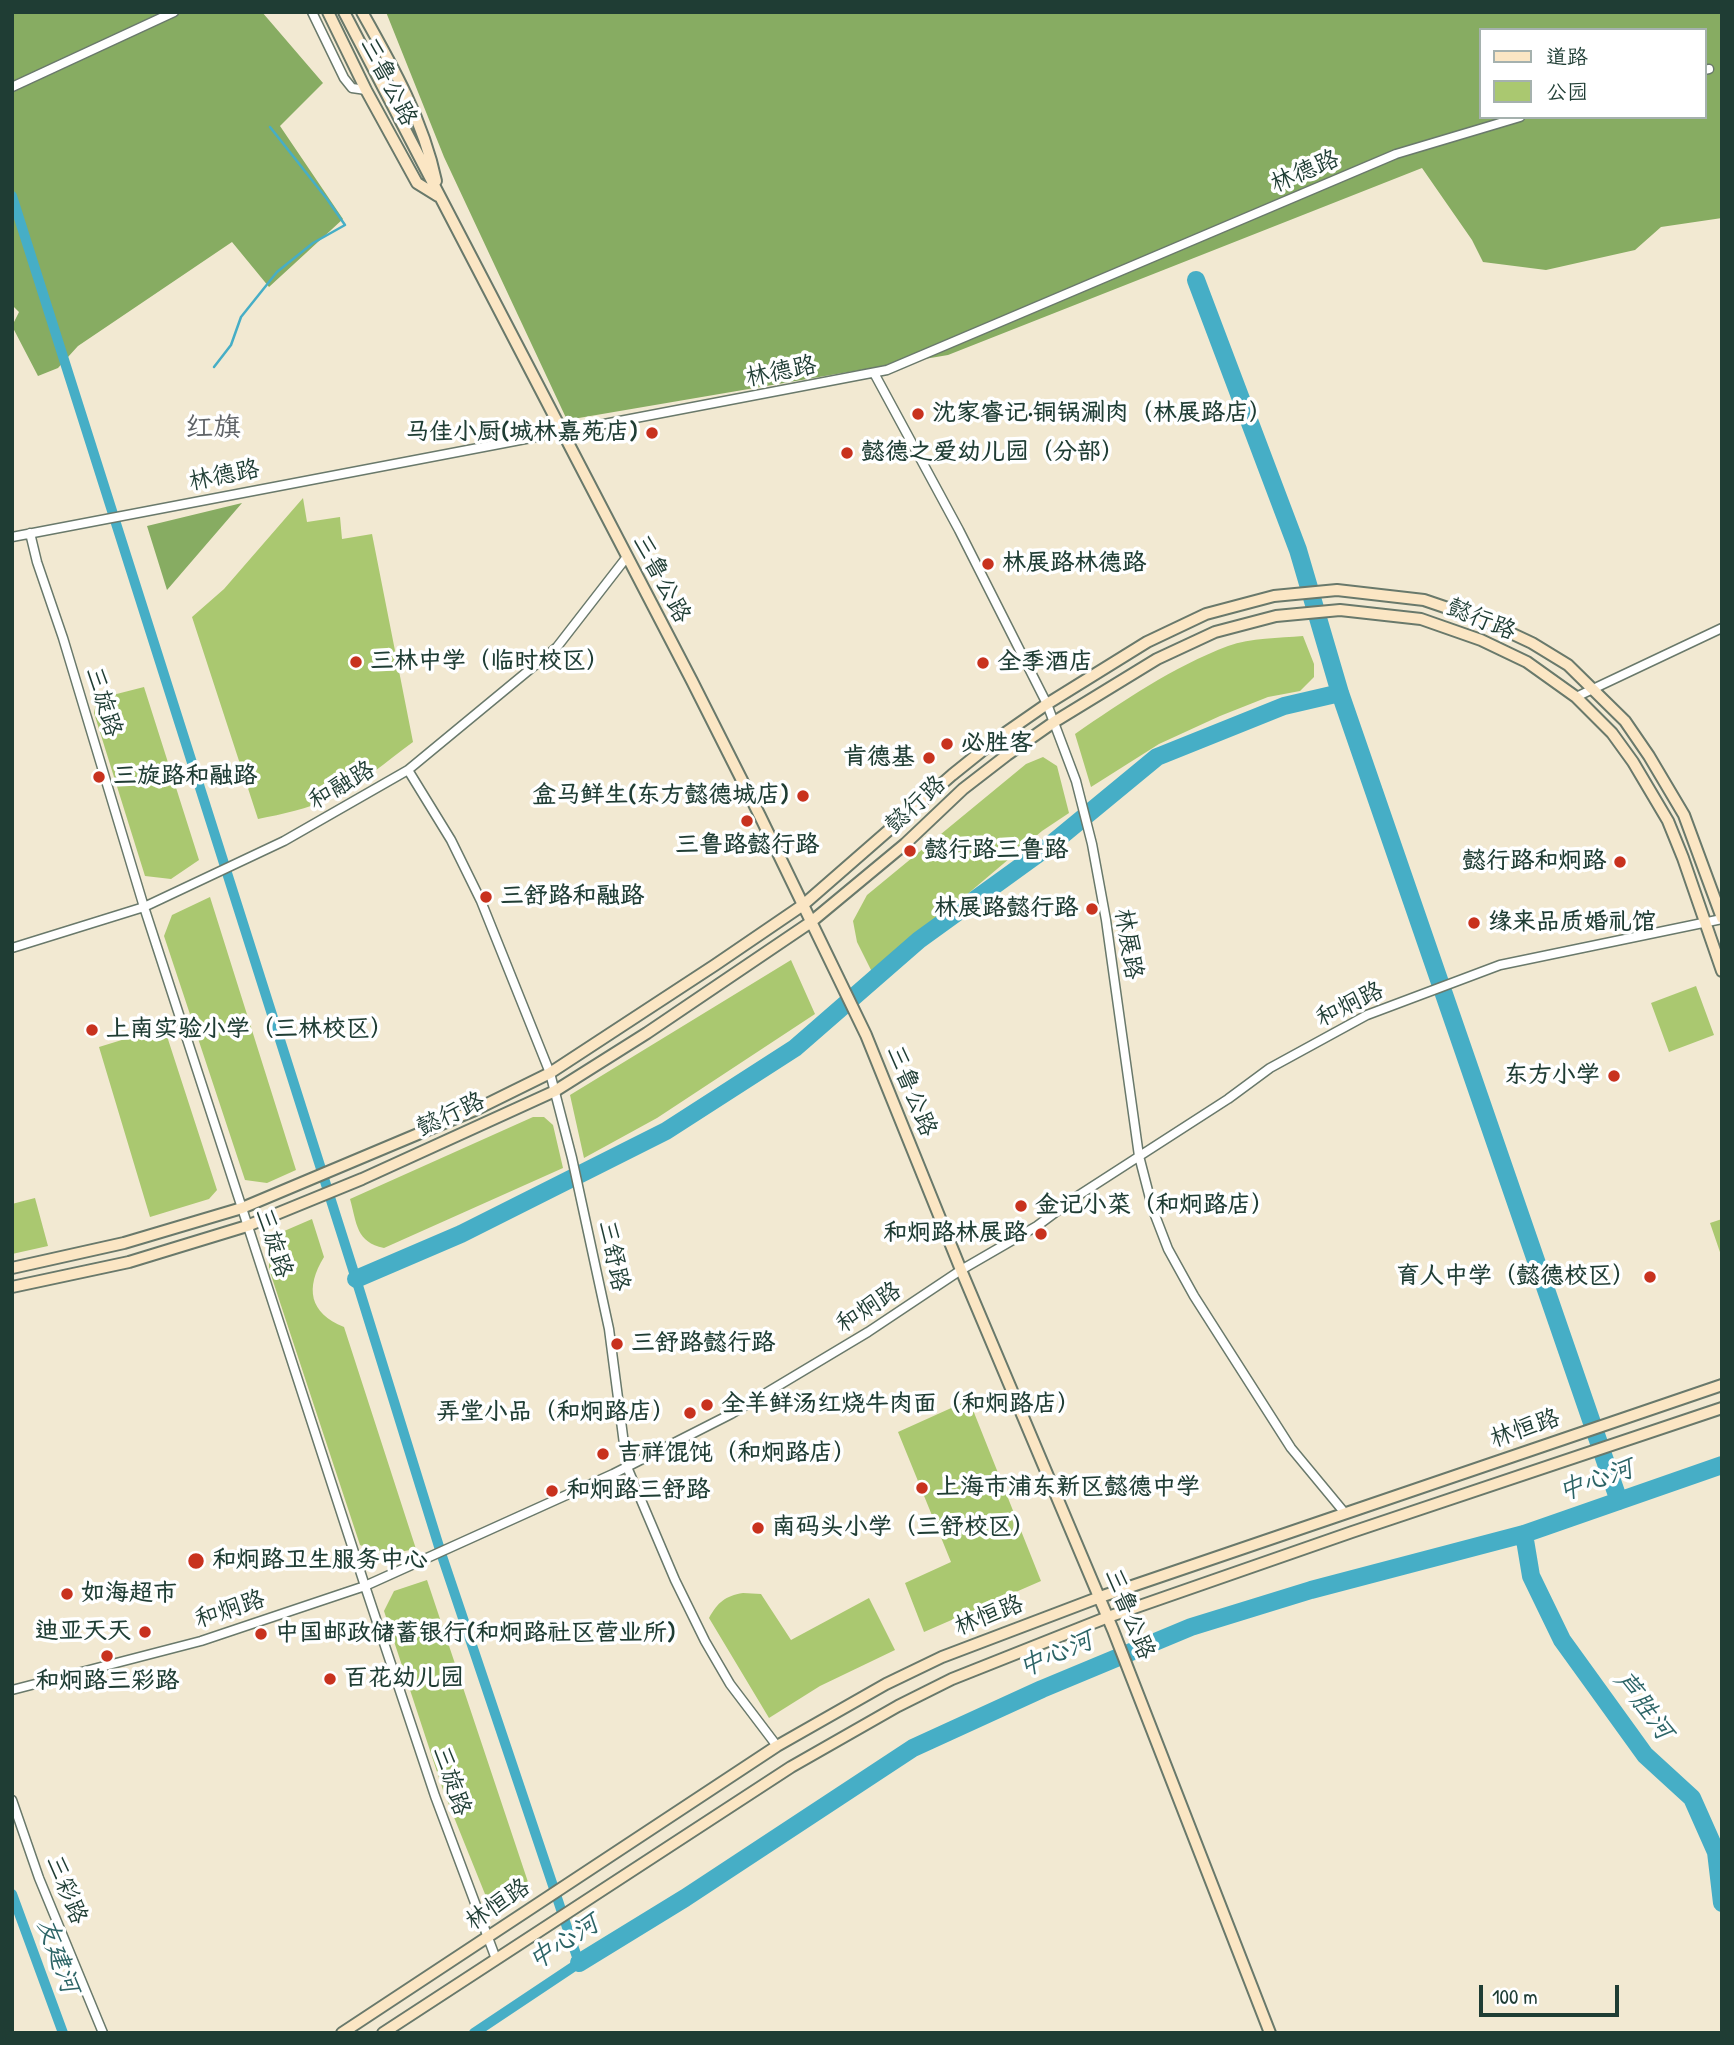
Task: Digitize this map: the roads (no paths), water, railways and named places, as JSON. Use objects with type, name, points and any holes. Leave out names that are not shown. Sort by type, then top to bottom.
[{"type":"main road","name":"三鲁公路","points":[[328,12],[366,90],[417,183],[440,197]]},
{"type":"main road","name":"三鲁公路","points":[[344,12],[698,694],[869,1043],[961,1270],[1100,1597],[1270,2033]]},
{"type":"main road","name":"三鲁公路","points":[[362,12],[417,117],[429,146],[440,197]]},
{"type":"main road","name":"懿行路","points":[[12,1268],[124,1242],[242,1208],[475,1110],[550,1073],[803,905],[952,775],[1047,704],[1147,642],[1206,614],[1274,596],[1337,590],[1424,600],[1483,620],[1532,643],[1568,665],[1625,720],[1678,805],[1722,919]]},
{"type":"main road","name":"懿行路","points":[[12,1287],[129,1262],[247,1226],[362,1179],[555,1091],[647,1033],[811,922],[905,845],[964,789],[1054,722],[1157,659],[1215,632],[1276,615],[1340,610],[1422,619],[1481,640],[1527,662],[1576,697],[1612,733],[1652,791],[1668,821],[1684,858],[1722,971]]},
{"type":"main road","name":"林恒路","points":[[342,2033],[776,1746],[886,1684],[942,1657],[1100,1597],[1722,1385]]},
{"type":"main road","name":"林恒路","points":[[383,2033],[791,1767],[898,1706],[996,1660],[1108,1617],[1721,1410]]},
{"type":"street","points":[[12,87],[174,12]]},
{"type":"street","points":[[312,12],[344,79],[352,88],[366,90]]},
{"type":"street","name":"林德路","points":[[12,537],[887,370],[1396,154],[1513,119]]},
{"type":"street","name":"林展路","points":[[874,373],[959,530],[1047,704],[1076,781],[1093,844],[1139,1156],[1153,1210],[1168,1249],[1194,1296],[1291,1448],[1344,1512]]},
{"type":"street","name":"三旋路","points":[[30,533],[247,1226],[435,1796],[496,1958]]},
{"type":"street","name":"和融路","points":[[12,948],[145,907],[284,841],[408,770],[557,647],[626,558]]},
{"type":"street","points":[[1576,697],[1722,628]]},
{"type":"street","name":"三舒路","points":[[408,770],[451,840],[481,901],[550,1073],[584,1210],[612,1345],[627,1466],[675,1580],[705,1640],[730,1684],[776,1746]]},
{"type":"street","name":"和炯路","points":[[12,1690],[201,1640],[365,1586],[627,1466],[742,1407],[868,1332],[961,1270],[1037,1226],[1076,1196],[1270,1068],[1367,1014],[1500,965],[1722,919]]},
{"type":"street","name":"三彩路","points":[[12,1800],[39,1878],[103,2033]]},
{"type":"waterway","points":[[214,367],[231,345],[241,317],[277,272],[313,243],[345,225],[270,127]]},
{"type":"waterway","points":[[12,196],[441,1553],[579,1963],[474,2033]]},
{"type":"waterway","points":[[1196,280],[1298,550],[1340,693],[1619,1501]]},
{"type":"waterway","points":[[356,1279],[461,1234],[666,1131],[795,1048],[919,940],[1049,846],[1157,757],[1284,706],[1340,693]]},
{"type":"waterway","name":"中心河","points":[[579,1963],[685,1898],[913,1748],[1042,1689],[1191,1627],[1311,1590],[1524,1534],[1722,1465]]},
{"type":"waterway","name":"芦胜河","points":[[1524,1534],[1531,1576],[1562,1640],[1645,1755],[1692,1798],[1716,1852],[1722,1903]]},
{"type":"waterway","name":"友建河","points":[[12,1894],[63,2033]]},
{"type":"place","name":"沈家睿记·铜锅涮肉（林展路店）","points":[[918,414]]},
{"type":"place","name":"马佳小厨(城林嘉苑店)","points":[[652,433]]},
{"type":"place","name":"懿德之爱幼儿园（分部）","points":[[847,453]]},
{"type":"place","name":"林展路林德路","points":[[988,564]]},
{"type":"place","name":"三林中学（临时校区）","points":[[356,662]]},
{"type":"place","name":"全季酒店","points":[[983,663]]},
{"type":"place","name":"必胜客","points":[[947,744]]},
{"type":"place","name":"肯德基","points":[[929,758]]},
{"type":"place","name":"三旋路和融路","points":[[99,777]]},
{"type":"place","name":"盒马鲜生(东方懿德城店)","points":[[803,796]]},
{"type":"place","name":"三鲁路懿行路","points":[[747,821]]},
{"type":"place","name":"懿行路三鲁路","points":[[910,851]]},
{"type":"place","name":"懿行路和炯路","points":[[1620,862]]},
{"type":"place","name":"三舒路和融路","points":[[486,897]]},
{"type":"place","name":"林展路懿行路","points":[[1092,909]]},
{"type":"place","name":"缘来品质婚礼馆","points":[[1474,923]]},
{"type":"place","name":"上南实验小学（三林校区）","points":[[92,1030]]},
{"type":"place","name":"东方小学","points":[[1614,1076]]},
{"type":"place","name":"金记小菜（和炯路店）","points":[[1021,1206]]},
{"type":"place","name":"和炯路林展路","points":[[1041,1234]]},
{"type":"place","name":"育人中学（懿德校区）","points":[[1650,1277]]},
{"type":"place","name":"三舒路懿行路","points":[[617,1344]]},
{"type":"place","name":"全羊鲜汤红烧牛肉面（和炯路店）","points":[[707,1405]]},
{"type":"place","name":"弄堂小品（和炯路店）","points":[[690,1413]]},
{"type":"place","name":"吉祥馄饨（和炯路店）","points":[[603,1454]]},
{"type":"place","name":"上海市浦东新区懿德中学","points":[[922,1488]]},
{"type":"place","name":"和炯路三舒路","points":[[552,1491]]},
{"type":"place","name":"南码头小学（三舒校区）","points":[[758,1528]]},
{"type":"place","name":"和炯路卫生服务中心","points":[[196,1561]]},
{"type":"place","name":"如海超市","points":[[67,1594]]},
{"type":"place","name":"迪亚天天","points":[[145,1632]]},
{"type":"place","name":"中国邮政储蓄银行(和炯路社区营业所)","points":[[261,1634]]},
{"type":"place","name":"和炯路三彩路","points":[[107,1656]]},
{"type":"place","name":"百花幼儿园","points":[[330,1679]]},
{"type":"district","name":"红旗","points":[[213,429]]}]
